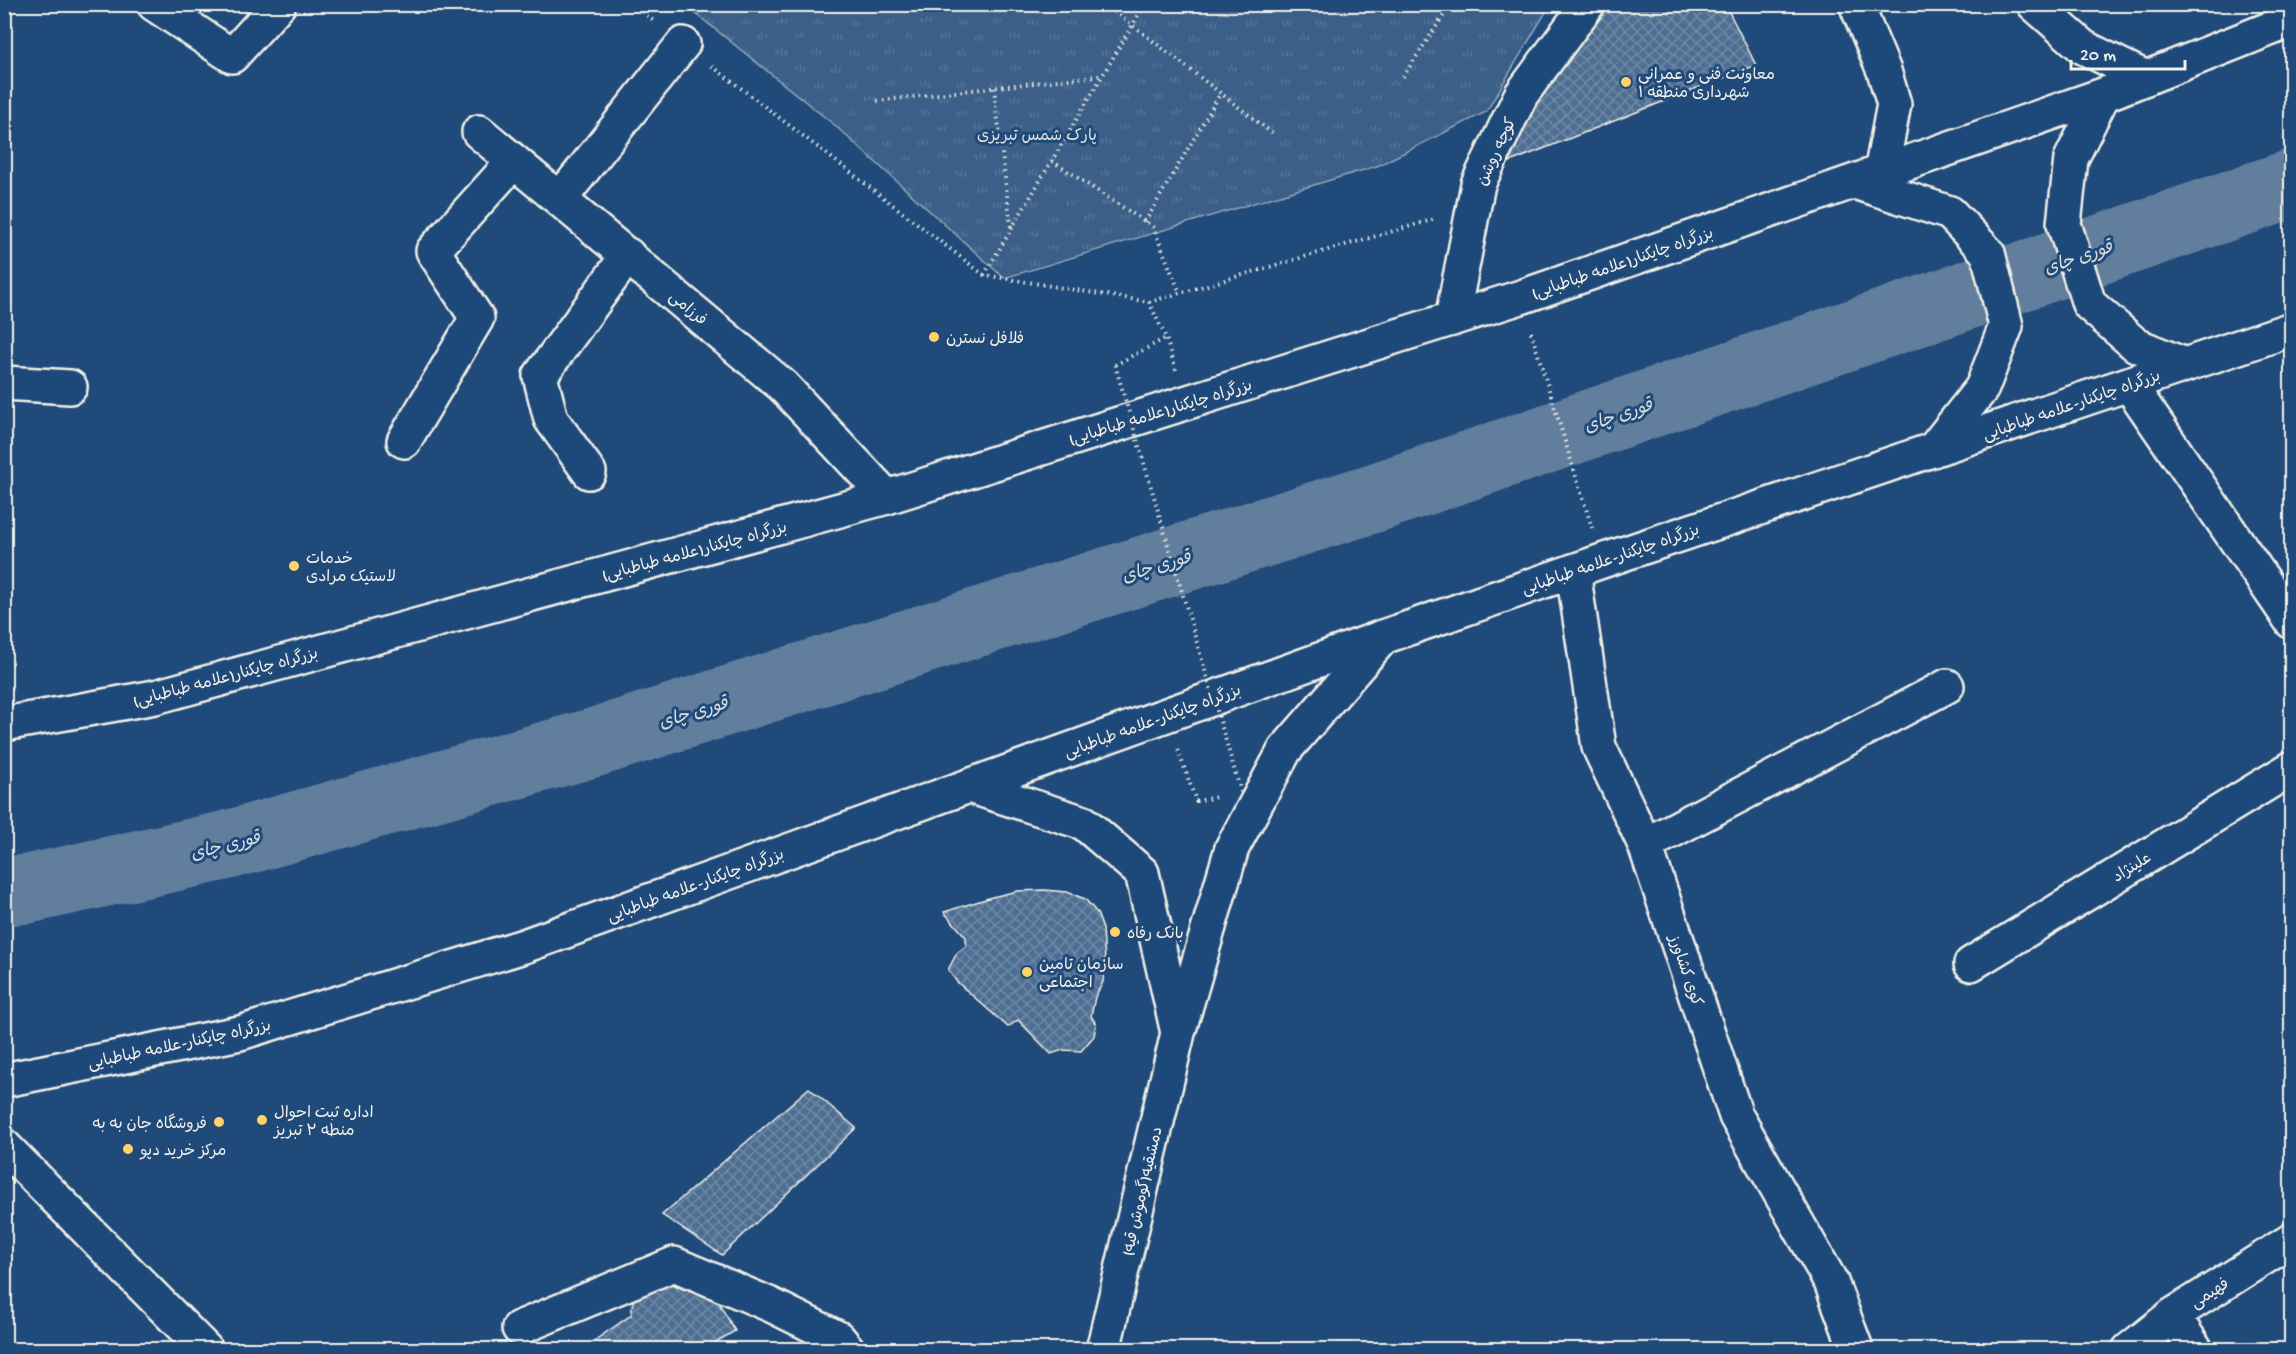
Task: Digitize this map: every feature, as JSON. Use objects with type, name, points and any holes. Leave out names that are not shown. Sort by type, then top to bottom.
[{"type":"main road","points":[[154,4],[231,56],[279,4]]},
{"type":"main road","name":"کوچه روشن","points":[[1452,319],[1478,184],[1521,95],[1588,4]]},
{"type":"main road","points":[[1856,4],[1884,71],[1894,104],[1868,177],[1950,213],[1988,253],[2006,326],[1982,388],[1933,450]]},
{"type":"main road","points":[[2034,4],[2083,47],[2146,78]]},
{"type":"main road","name":"بزرگراه چایکنار(علامه طباطبایی)","points":[[4,724],[154,697],[887,497],[1452,319],[2103,95],[2292,20]]},
{"type":"main road","points":[[560,199],[684,45]]},
{"type":"main road","points":[[2103,95],[2071,159],[2064,224],[2089,304],[2136,345],[2185,365]]},
{"type":"main road","name":"فرزامی","points":[[479,132],[783,386],[887,497]]},
{"type":"main road","points":[[404,441],[477,318],[433,251],[514,161]]},
{"type":"main road","points":[[589,471],[551,419],[540,376],[628,255]]},
{"type":"main road","name":"بزرگراه چایکنار-علامه طباطبایی","points":[[4,1080],[240,1033],[524,946],[1383,637],[2292,329]]},
{"type":"main road","points":[[4,383],[70,387]]},
{"type":"main road","points":[[2129,384],[2292,622]]},
{"type":"main road","name":"کوی کشاورز","points":[[1573,571],[1599,747],[1645,845],[1736,1116],[1831,1282],[1855,1346],[1854,1350]]},
{"type":"main road","name":"دمشقیه(گوموش قیه)","points":[[1104,1350],[1178,1033],[1232,848],[1285,750],[1383,637]]},
{"type":"main road","points":[[1645,845],[1947,686]]},
{"type":"main road","name":"علینژاد","points":[[1971,964],[2292,768]]},
{"type":"main road","points":[[969,786],[1084,823],[1142,873],[1178,1033]]},
{"type":"main road","points":[[4,1146],[206,1350]]},
{"type":"main road","name":"فهیمی","points":[[2129,1350],[2173,1315],[2292,1239]]},
{"type":"main road","points":[[519,1328],[674,1264],[771,1305],[836,1346]]},
{"type":"main road","points":[[2173,1315],[2196,1350]]},
{"type":"path","points":[[633,4],[984,275],[1149,302],[1473,208]]},
{"type":"path","points":[[1105,4],[1272,134]]},
{"type":"path","points":[[984,275],[1145,4]]},
{"type":"path","points":[[1402,77],[1451,4]]},
{"type":"path","points":[[877,101],[1103,75]]},
{"type":"path","points":[[994,88],[1012,228]]},
{"type":"path","points":[[1145,222],[1220,94]]},
{"type":"path","points":[[1052,161],[1153,227],[1180,293]]},
{"type":"path","points":[[1149,302],[1166,338],[1115,365],[1241,792]]},
{"type":"path","points":[[1533,338],[1587,515]]},
{"type":"path","points":[[1166,715],[1196,801]]},
{"type":"green space","name":"پارک شمس تبریزی","points":[[685,5],[1550,5],[1486,112],[1377,166],[1004,278],[832,123]]},
{"type":"building","name":"معاونت فنی و عمرانی شهرداری منطقه ۱","points":[[1589,4],[1725,4],[1756,65],[1497,167]]},
{"type":"building","name":"سازمان تامین اجتماعی","points":[[1018,891],[1067,892],[1085,899],[1097,913],[1103,929],[1105,960],[1103,982],[1095,997],[1091,1016],[1096,1024],[1094,1036],[1081,1051],[1063,1050],[1051,1054],[1018,1020],[1008,1027],[957,982],[948,970],[957,953],[966,946],[966,937],[944,912]]},
{"type":"building","points":[[809,1088],[856,1128],[722,1255],[662,1215]]},
{"type":"building","points":[[704,1277],[735,1331],[714,1343],[718,1350],[581,1350],[631,1315],[634,1297],[671,1283],[684,1290]]},
{"type":"waterway","name":"قوری چای","points":[[4,891],[28,889],[228,845],[596,742],[1377,497],[2292,184]]},
{"type":"place","name":"معاونت فنی و عمرانی شهرداری منطقه ۱","points":[[1626,82]]},
{"type":"place","name":"فلافل نسترن","points":[[934,337]]},
{"type":"place","name":"خدمات لاستیک مرادی","points":[[294,566]]},
{"type":"place","name":"بانک رفاه","points":[[1115,932]]},
{"type":"place","name":"سازمان تامین اجتماعی","points":[[1027,972]]},
{"type":"place","name":"اداره ثبت احوال منطه ۲ تبریز","points":[[262,1120]]},
{"type":"place","name":"فروشگاه جان به به","points":[[219,1122]]},
{"type":"place","name":"مرکز خرید دپو","points":[[128,1149]]}]
